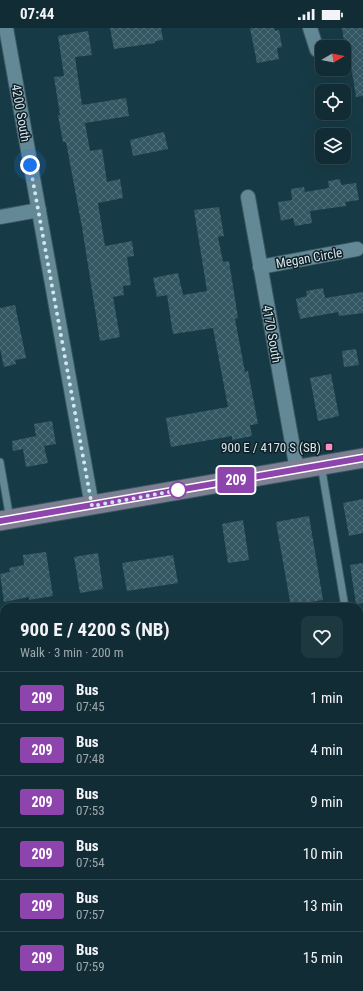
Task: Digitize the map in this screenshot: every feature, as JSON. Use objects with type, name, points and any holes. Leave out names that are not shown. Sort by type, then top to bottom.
[{"type":"main road","points":[[5,520],[363,458]]},
{"type":"street","name":"4200 South","points":[[6,28],[92,506]]},
{"type":"street","points":[[310,28],[315,44]]},
{"type":"street","name":"4170 South","points":[[248,197],[297,470]]},
{"type":"street","points":[[0,217],[39,210]]},
{"type":"street","name":"Megan Circle","points":[[260,267],[357,250]]},
{"type":"lane","points":[[0,462],[5,520]]},
{"type":"lane","points":[[320,465],[344,603]]},
{"type":"path","points":[[114,991],[124,991]]},
{"type":"building","points":[[110,28],[161,28],[163,40],[155,41],[155,43],[114,49]]},
{"type":"building","points":[[250,28],[274,28],[275,31],[279,30],[282,47],[277,48],[279,59],[257,63]]},
{"type":"building","points":[[342,28],[363,28],[363,96],[356,97],[351,66],[351,40],[344,40]]},
{"type":"building","points":[[88,31],[92,55],[75,57],[82,105],[126,98],[129,116],[85,123],[90,151],[102,149],[107,182],[120,179],[123,198],[98,203],[105,246],[132,241],[134,256],[127,257],[131,285],[123,286],[124,295],[113,297],[120,337],[100,341],[82,227],[66,142],[63,142],[58,115],[60,115],[54,77],[64,76],[58,36]]},
{"type":"building","points":[[164,132],[168,149],[133,156],[130,140]]},
{"type":"building","points":[[340,179],[341,185],[356,183],[359,200],[345,202],[346,206],[310,211],[312,223],[295,226],[293,218],[281,221],[278,202],[292,200],[291,189],[304,187],[305,192],[329,188],[328,181]]},
{"type":"building","points":[[219,207],[224,236],[218,237],[223,262],[229,261],[238,318],[235,319],[245,372],[248,371],[258,424],[250,425],[252,436],[232,440],[232,436],[171,447],[166,418],[228,407],[213,328],[173,334],[167,295],[157,297],[153,278],[178,273],[183,295],[207,291],[194,210]]},
{"type":"building","points":[[323,288],[325,298],[363,292],[363,313],[339,316],[338,312],[300,319],[296,299],[307,296],[306,291]]},
{"type":"building","points":[[15,305],[26,358],[15,360],[16,364],[4,367],[0,349],[0,308]]},
{"type":"building","points":[[356,349],[359,365],[344,367],[342,351]]},
{"type":"building","points":[[331,374],[339,416],[318,421],[310,378]]},
{"type":"building","points":[[52,421],[56,444],[44,446],[48,463],[26,467],[23,449],[13,451],[12,441],[36,436],[34,424]]},
{"type":"building","points":[[363,499],[363,533],[349,536],[343,503]]},
{"type":"building","points":[[309,516],[323,600],[311,603],[290,603],[276,522]]},
{"type":"building","points":[[243,520],[249,560],[228,563],[222,524]]},
{"type":"building","points":[[46,552],[53,596],[29,600],[29,597],[4,602],[0,574],[10,572],[9,568],[24,565],[23,555]]},
{"type":"building","points":[[98,553],[103,589],[80,593],[74,557]]},
{"type":"building","points":[[173,555],[178,583],[127,591],[122,563]]},
{"type":"building","points":[[363,563],[363,603],[356,603],[350,565]]},
{"type":"bus line","name":"209","points":[[0,521],[363,458]]},
{"type":"place","name":"900 E / 4170 S (SB)","points":[[329,447]]},
{"type":"route","points":[[30,165],[92,506],[180,490],[178,490]]}]
